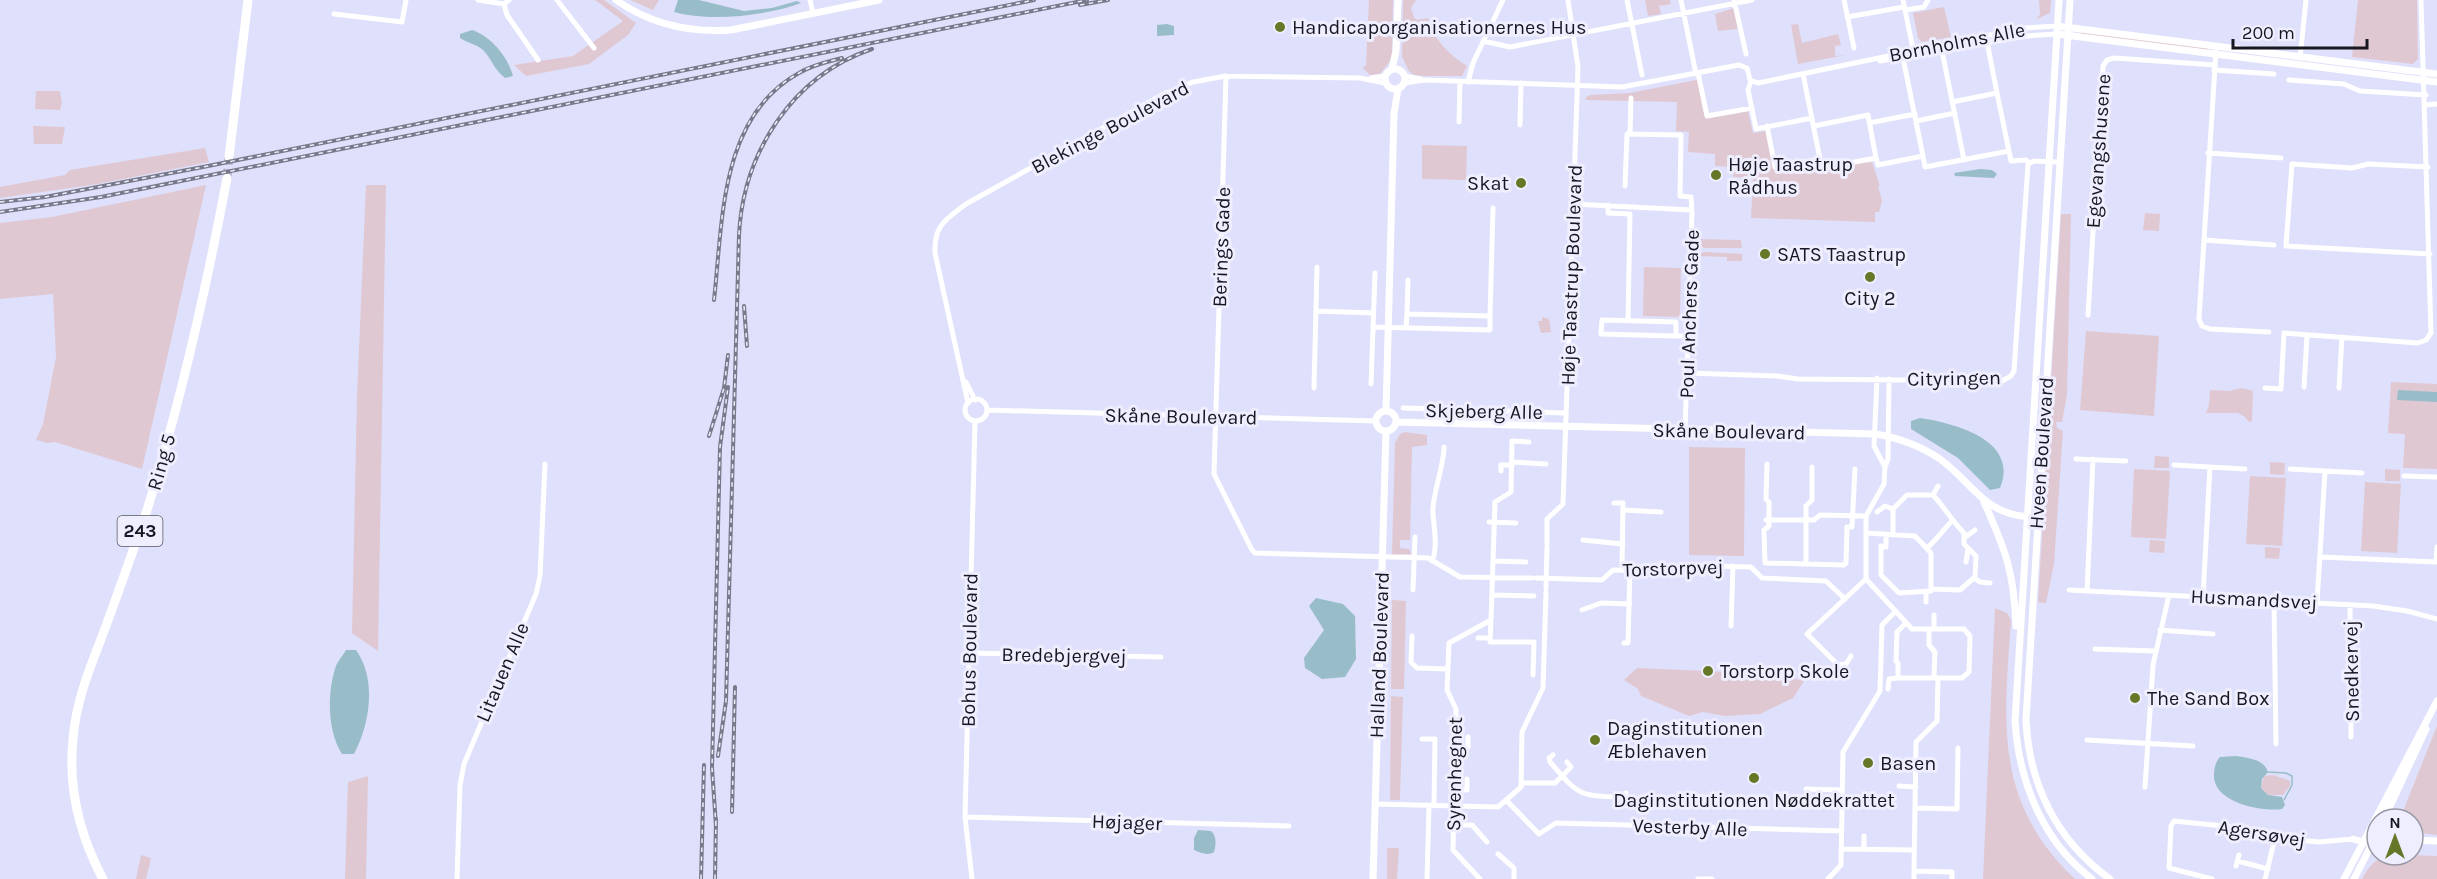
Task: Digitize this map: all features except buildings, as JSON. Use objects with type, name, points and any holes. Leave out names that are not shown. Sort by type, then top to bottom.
[{"type":"highway","points":[[229,157],[248,0]]},
{"type":"highway","name":"Ring 5","points":[[103,879],[88,849],[76,808],[72,764],[75,722],[88,673],[147,507],[178,401],[205,292],[227,178]]},
{"type":"street","points":[[334,14],[402,22],[406,0]]},
{"type":"street","points":[[478,0],[507,2],[507,15],[532,55],[538,60]]},
{"type":"street","points":[[557,0],[590,45]]},
{"type":"street","points":[[616,0],[651,19],[699,30],[731,30],[879,0]]},
{"type":"street","points":[[810,0],[813,13]]},
{"type":"street","points":[[1386,411],[1395,90],[1400,75],[1396,51],[1398,0]]},
{"type":"street","points":[[1468,82],[1483,41],[1503,0]]},
{"type":"street","name":"Høje Taastrup Boulevard","points":[[1521,783],[1522,732],[1543,688],[1547,519],[1563,504],[1578,66],[1568,0]]},
{"type":"street","points":[[1627,0],[1642,75]]},
{"type":"street","points":[[1681,0],[1707,116],[1752,108]]},
{"type":"street","points":[[1483,41],[1510,47],[1752,0]]},
{"type":"street","points":[[1844,0],[1854,48]]},
{"type":"street","points":[[1847,17],[1904,6],[1924,7],[1928,0]]},
{"type":"street","name":"Hveen Boulevard","points":[[2059,0],[2017,671],[2016,742],[2029,793],[2039,814],[2058,844],[2092,879]]},
{"type":"street","name":"Hveen Boulevard","points":[[2070,0],[2026,702],[2029,753],[2039,789],[2056,823],[2082,856],[2110,879]]},
{"type":"street","points":[[2300,61],[2306,0]]},
{"type":"street","points":[[2265,388],[2281,389],[2284,333],[2418,343],[2426,340],[2432,328],[2426,95],[2421,0]]},
{"type":"street","points":[[1735,2],[1746,54]]},
{"type":"street","points":[[1904,6],[1914,53]]},
{"type":"street","name":"Bornholms Alle","points":[[1751,81],[1758,83],[1858,64],[2024,28],[2057,30]]},
{"type":"street","points":[[2057,30],[2300,61],[2437,82]]},
{"type":"street","name":"Bornholms Alle","points":[[1858,64],[2057,30]]},
{"type":"street","points":[[1987,42],[2011,160],[2026,160],[2030,163],[2059,162]]},
{"type":"street","points":[[2216,50],[2199,319],[2201,324],[2210,329],[2269,332]]},
{"type":"street","points":[[1942,51],[1964,160]]},
{"type":"street","points":[[1903,58],[1925,167],[2009,151]]},
{"type":"street","name":"Egevangshusene","points":[[2088,315],[2103,66],[2107,60],[2114,58],[2215,67]]},
{"type":"street","points":[[2300,61],[2437,74]]},
{"type":"street","points":[[1395,90],[1385,80],[1400,75],[1425,80],[1622,87],[1742,65],[1747,68],[1751,81],[1748,90],[1756,129],[1812,118]]},
{"type":"street","points":[[2215,67],[2274,74]]},
{"type":"street","points":[[1803,74],[1822,168],[1876,158]]},
{"type":"street","name":"Blekinge Boulevard","points":[[964,379],[935,253],[934,237],[945,220],[966,204],[1164,94],[1193,82],[1226,76],[1385,80]]},
{"type":"street","name":"Berings Gade","points":[[1226,76],[1216,478],[1255,553],[1382,557]]},
{"type":"street","points":[[2289,80],[2344,84],[2360,91],[2426,95]]},
{"type":"street","points":[[1459,122],[1460,81]]},
{"type":"street","points":[[1520,125],[1521,83]]},
{"type":"street","points":[[1953,102],[1997,93]]},
{"type":"street","points":[[1625,186],[1631,98]]},
{"type":"street","points":[[2426,105],[2437,104]]},
{"type":"street","points":[[1916,121],[1955,113]]},
{"type":"street","points":[[1869,123],[1915,114]]},
{"type":"street","points":[[1814,126],[1868,115],[1878,165],[1923,156]]},
{"type":"street","points":[[1767,126],[1775,167],[1820,159]]},
{"type":"street","points":[[1630,134],[1682,135],[1680,196],[1691,197],[1691,210]]},
{"type":"street","points":[[2208,153],[2281,158]]},
{"type":"street","name":"Cityringen","points":[[1688,373],[1798,378],[2002,381],[2013,374],[2026,174],[2030,163]]},
{"type":"street","points":[[2427,167],[2368,164],[2352,168],[2292,164],[2286,246],[2430,254]]},
{"type":"street","name":"Poul Anchers Gade","points":[[1573,204],[1691,210],[1685,430]]},
{"type":"street","points":[[1608,205],[1608,213],[1630,214],[1628,320]]},
{"type":"street","points":[[1373,327],[1490,330],[1493,208]]},
{"type":"street","points":[[2204,240],[2274,245]]},
{"type":"street","points":[[1314,387],[1317,267]]},
{"type":"street","points":[[1371,384],[1374,273]]},
{"type":"street","points":[[1406,328],[1408,280]]},
{"type":"street","points":[[1316,311],[1373,313]]},
{"type":"street","points":[[1407,314],[1490,316]]},
{"type":"street","points":[[1676,336],[1676,322],[1602,320],[1601,334],[1676,336],[1689,336]]},
{"type":"street","points":[[2304,387],[2307,335]]},
{"type":"street","points":[[2339,388],[2342,337]]},
{"type":"street","points":[[1877,378],[1875,448],[1885,467]]},
{"type":"street","points":[[964,379],[975,400]]},
{"type":"street","points":[[964,379],[968,403],[966,414],[969,419],[975,421],[984,417],[987,410],[982,402],[975,400],[968,403]]},
{"type":"street","points":[[1888,689],[1889,679],[1962,678],[1969,672],[1970,636],[1964,629],[1912,629],[1866,579],[1866,516],[1884,484],[1888,459],[1889,379]]},
{"type":"street","name":"Skjeberg Alle","points":[[1403,408],[1565,415]]},
{"type":"street","name":"Skåne Boulevard","points":[[987,410],[1375,421]]},
{"type":"street","points":[[1386,411],[1394,415],[1396,422],[1393,429],[1386,432],[1378,429],[1375,421],[1377,415],[1386,411]]},
{"type":"street","name":"Bohus Boulevard","points":[[972,879],[965,817],[975,421]]},
{"type":"street","name":"Skåne Boulevard","points":[[1396,422],[1876,434],[1920,448],[1939,458],[1958,473],[1983,500],[1999,510],[2026,517],[2037,517]]},
{"type":"street","name":"Halland Boulevard","points":[[1373,879],[1386,432]]},
{"type":"street","points":[[1490,639],[1493,561],[1491,522],[1496,509],[1495,502],[1511,492],[1512,441],[1529,442]]},
{"type":"street","points":[[1432,561],[1435,520],[1433,506],[1444,463],[1444,447]]},
{"type":"street","points":[[2076,459],[2126,461]]},
{"type":"street","points":[[2087,591],[2093,459]]},
{"type":"street","name":"Litauen Alle","points":[[457,879],[460,785],[464,764],[536,594],[540,576],[545,464]]},
{"type":"street","points":[[1501,471],[1501,465],[1546,464]]},
{"type":"street","points":[[1767,464],[1766,499],[1769,502],[1766,508],[1769,526],[1764,530],[1765,563],[1844,565],[1846,563],[1847,527],[1852,527],[1855,468]]},
{"type":"street","points":[[2174,465],[2245,469]]},
{"type":"street","points":[[1806,564],[1805,520],[1806,506],[1812,501],[1812,467]]},
{"type":"street","points":[[2203,597],[2210,467]]},
{"type":"street","points":[[2290,469],[2362,473]]},
{"type":"street","points":[[2318,603],[2325,471]]},
{"type":"street","points":[[2404,476],[2437,477]]},
{"type":"street","points":[[1933,495],[1938,486]]},
{"type":"street","points":[[1907,495],[1933,495],[1964,533],[1964,544],[1976,556],[1974,578],[1960,590],[1899,593],[1881,574],[1881,546],[1886,547],[1893,508],[1907,495]]},
{"type":"street","points":[[1983,500],[2001,538],[2011,571],[2015,600],[2017,671]]},
{"type":"street","points":[[1614,503],[1623,503],[1622,570]]},
{"type":"street","points":[[1877,512],[1885,506],[1893,508]]},
{"type":"street","points":[[1623,510],[1661,512]]},
{"type":"street","points":[[1768,520],[1815,520],[1820,515],[1866,516]]},
{"type":"street","points":[[1927,548],[1952,521]]},
{"type":"street","points":[[1491,522],[1516,523]]},
{"type":"street","points":[[1964,538],[1975,530]]},
{"type":"street","points":[[1866,533],[1915,536],[1927,548],[1931,553],[1926,602]]},
{"type":"street","points":[[1413,590],[1415,537]]},
{"type":"street","points":[[1583,540],[1623,544]]},
{"type":"street","points":[[2320,557],[2436,562],[2437,547]]},
{"type":"street","points":[[1966,562],[1968,549]]},
{"type":"street","points":[[1382,557],[1428,558],[1460,577],[1546,578]]},
{"type":"street","points":[[1493,561],[1526,562]]},
{"type":"street","name":"Torstorpvej","points":[[1546,578],[1602,580],[1612,570],[1673,572],[1681,565],[1751,567],[1762,578],[1826,581],[1845,599]]},
{"type":"street","name":"Torstorpvej","points":[[1731,626],[1733,566]]},
{"type":"street","points":[[1624,643],[1628,643],[1630,571]]},
{"type":"street","points":[[1974,578],[1980,582],[1990,583]]},
{"type":"street","points":[[1851,656],[1846,664],[1838,665],[1807,634],[1866,579]]},
{"type":"street","name":"Husmandsvej","points":[[2069,590],[2350,604],[2393,608],[2437,619]]},
{"type":"street","points":[[1492,595],[1534,596]]},
{"type":"street","points":[[2145,787],[2155,651],[2169,595]]},
{"type":"street","points":[[2274,600],[2276,744]]},
{"type":"street","points":[[1582,610],[1601,603],[1630,604]]},
{"type":"street","name":"Snedkervej","points":[[2350,604],[2351,737]]},
{"type":"street","points":[[1828,879],[1840,869],[1843,753],[1880,691],[1882,625],[1896,611]]},
{"type":"street","points":[[1914,879],[1916,742],[1937,721],[1935,652],[1929,645],[1934,615]]},
{"type":"street","name":"Syrenhegnet","points":[[1480,879],[1453,850],[1456,710],[1447,692],[1449,642],[1491,620]]},
{"type":"street","points":[[1905,634],[1908,625]]},
{"type":"street","points":[[1898,678],[1897,632],[1908,625]]},
{"type":"street","points":[[2160,630],[2212,634]]},
{"type":"street","points":[[1412,636],[1411,662],[1417,668],[1448,669]]},
{"type":"street","points":[[1478,638],[1490,639],[1490,642],[1534,642],[1533,675]]},
{"type":"street","points":[[2095,649],[2155,651]]},
{"type":"street","name":"Bredebjergvej","points":[[968,653],[1161,657]]},
{"type":"street","points":[[2390,807],[2437,702]]},
{"type":"street","points":[[2344,879],[2437,702]]},
{"type":"street","points":[[1456,747],[1468,747],[1468,737]]},
{"type":"street","points":[[1422,739],[1435,739],[1427,879]]},
{"type":"street","points":[[2087,740],[2193,746]]},
{"type":"street","points":[[1915,808],[1957,809],[1958,748]]},
{"type":"street","name":"Vesterby Alle","points":[[1554,755],[1549,760],[1576,791],[1589,796],[1621,797],[1626,793]]},
{"type":"street","points":[[1375,804],[1498,807],[1521,787],[1521,783],[1555,783],[1571,767],[1567,762]]},
{"type":"street","points":[[1455,790],[1467,790],[1467,779]]},
{"type":"street","points":[[1812,782],[1809,789],[1842,790]]},
{"type":"street","points":[[1899,786],[1916,787]]},
{"type":"street","name":"Vesterby Alle","points":[[1506,800],[1539,834],[1557,823],[1842,831]]},
{"type":"street","name":"Højager","points":[[965,817],[1289,826]]},
{"type":"street","name":"Agersøvej","points":[[2212,879],[2169,868],[2174,821],[2243,828],[2275,838],[2319,842],[2353,839]]},
{"type":"street","points":[[1454,825],[1472,825],[1487,842]]},
{"type":"street","points":[[1863,849],[1864,836]]},
{"type":"street","points":[[2265,879],[2275,838]]},
{"type":"street","points":[[2353,839],[2364,839]]},
{"type":"street","points":[[1841,849],[1914,850]]},
{"type":"street","points":[[1498,854],[1514,868],[1514,879]]},
{"type":"street","points":[[2238,861],[2268,869]]},
{"type":"street","points":[[2354,879],[2365,861]]},
{"type":"street","points":[[1914,871],[1952,872],[1952,879]]},
{"type":"street","points":[[1698,879],[1712,879]]},
{"type":"shaded area","points":[[595,0],[604,0],[636,23],[628,35],[589,64],[526,76],[514,65],[573,56],[623,21]]},
{"type":"shaded area","points":[[630,0],[659,0],[653,10]]},
{"type":"shaded area","points":[[1369,0],[1393,0],[1390,61],[1380,74],[1370,75],[1362,67],[1366,66]]},
{"type":"shaded area","points":[[1403,0],[1416,0],[1411,8],[1414,18],[1418,20],[1428,18],[1443,46],[1467,66],[1462,76],[1423,76],[1414,75],[1409,71],[1402,57]]},
{"type":"shaded area","points":[[1645,0],[1670,0],[1671,4],[1659,6],[1661,14],[1648,16]]},
{"type":"shaded area","points":[[2039,0],[2051,0],[2050,13],[2037,19],[2040,14]]},
{"type":"shaded area","points":[[2358,0],[2417,0],[2418,59],[2413,64],[2352,57]]},
{"type":"shaded area","points":[[1944,7],[1951,37],[1922,42],[1918,38],[1913,13]]},
{"type":"shaded area","points":[[1734,8],[1738,29],[1718,31],[1715,14]]},
{"type":"shaded area","points":[[1798,24],[1802,43],[1838,34],[1841,45],[1835,46],[1835,56],[1846,55],[1798,64],[1791,25]]},
{"type":"shaded area","points":[[2081,31],[2208,48],[2208,50],[2081,34]]},
{"type":"shaded area","points":[[1701,79],[1709,117],[1748,111],[1753,133],[1766,131],[1774,171],[1808,162],[1809,164],[1817,163],[1819,172],[1866,161],[1867,163],[1872,162],[1882,201],[1879,212],[1875,212],[1875,222],[1751,218],[1753,178],[1733,177],[1733,167],[1715,166],[1715,154],[1688,152],[1689,132],[1676,131],[1677,102],[1586,100],[1586,97],[1591,95],[1630,93]]},
{"type":"shaded area","points":[[36,91],[60,91],[62,103],[60,110],[35,109]]},
{"type":"shaded area","points":[[33,126],[65,127],[62,144],[34,144]]},
{"type":"shaded area","points":[[1422,145],[1467,146],[1466,180],[1422,179]]},
{"type":"shaded area","points":[[205,148],[209,162],[98,184],[0,198],[0,187],[65,175],[70,170]]},
{"type":"shaded area","points":[[206,185],[142,469],[55,442],[36,440],[43,424],[56,357],[53,294],[0,299],[0,223],[52,217]]},
{"type":"shaded area","points":[[366,185],[386,185],[378,651],[352,633],[357,396]]},
{"type":"shaded area","points":[[2145,213],[2160,214],[2159,231],[2143,230]]},
{"type":"shaded area","points":[[2061,214],[2071,214],[2067,395],[2062,422],[2056,422],[2057,428],[2063,431],[2054,564],[2046,603],[2038,602]]},
{"type":"shaded area","points":[[1696,231],[1697,239],[1741,240],[1742,248],[1704,248],[1696,243]]},
{"type":"shaded area","points":[[1704,252],[1742,254],[1742,261],[1727,261],[1727,257],[1696,256]]},
{"type":"shaded area","points":[[1644,267],[1681,268],[1680,317],[1643,316]]},
{"type":"shaded area","points":[[1542,317],[1549,319],[1551,332],[1541,333],[1538,321],[1542,321]]},
{"type":"shaded area","points":[[2086,331],[2159,336],[2154,416],[2080,410]]},
{"type":"shaded area","points":[[2391,382],[2437,384],[2437,469],[2403,468],[2405,434],[2388,433]]},
{"type":"shaded area","points":[[2242,388],[2253,391],[2252,421],[2249,422],[2238,413],[2206,413],[2210,390],[2229,391]]},
{"type":"shaded area","points":[[1405,432],[1427,435],[1427,445],[1412,447],[1410,540],[1400,540],[1400,548],[1409,549],[1411,554],[1392,555],[1395,443],[1400,434]]},
{"type":"shaded area","points":[[1689,447],[1745,448],[1744,556],[1689,555]]},
{"type":"shaded area","points":[[2155,456],[2169,457],[2169,468],[2154,468]]},
{"type":"shaded area","points":[[2270,462],[2285,463],[2284,475],[2270,474]]},
{"type":"shaded area","points":[[2134,469],[2170,471],[2166,539],[2131,537]]},
{"type":"shaded area","points":[[2385,469],[2400,470],[2400,481],[2385,481]]},
{"type":"shaded area","points":[[2250,476],[2286,478],[2282,546],[2246,544]]},
{"type":"shaded area","points":[[2365,482],[2401,484],[2397,553],[2361,551]]},
{"type":"shaded area","points":[[2150,540],[2165,541],[2164,553],[2149,552]]},
{"type":"shaded area","points":[[2265,547],[2280,548],[2279,559],[2265,558]]},
{"type":"shaded area","points":[[1392,600],[1406,601],[1404,689],[1391,689]]},
{"type":"shaded area","points":[[1995,608],[2007,613],[2011,620],[2007,727],[2010,759],[2017,790],[2029,820],[2048,850],[2075,879],[1983,879]]},
{"type":"shaded area","points":[[1637,668],[1728,672],[1729,678],[1743,679],[1744,675],[1785,676],[1804,681],[1793,698],[1760,714],[1725,716],[1703,712],[1689,716],[1641,696],[1638,689],[1624,680]]},
{"type":"shaded area","points":[[1391,696],[1403,697],[1400,800],[1390,800]]},
{"type":"shaded area","points":[[2437,726],[2437,835],[2425,834],[2425,807],[2405,807]]},
{"type":"shaded area","points":[[2273,775],[2290,781],[2290,786],[2283,795],[2268,795],[2261,788],[2264,776]]},
{"type":"shaded area","points":[[368,776],[366,879],[345,879],[348,782]]},
{"type":"shaded area","points":[[1387,848],[1399,848],[1397,879],[1387,879]]},
{"type":"shaded area","points":[[141,855],[151,858],[146,879],[136,879]]},
{"type":"shaded area","points":[[2425,856],[2437,856],[2437,879],[2362,879],[2370,867],[2425,867]]},
{"type":"water","points":[[678,0],[699,0],[744,11],[772,8],[797,1],[801,3],[755,14],[704,17],[674,12]]},
{"type":"water","points":[[1157,25],[1174,26],[1174,35],[1157,36]]},
{"type":"water","points":[[472,30],[486,37],[498,48],[513,76],[505,78],[483,50],[460,38],[460,34]]},
{"type":"water","points":[[1980,169],[1992,170],[1997,174],[1994,178],[1955,176],[1954,173]]},
{"type":"water","points":[[2398,390],[2437,392],[2437,402],[2397,400]]},
{"type":"water","points":[[1920,418],[1966,430],[1992,446],[2001,458],[2004,471],[2000,488],[1990,490],[1958,458],[1911,429],[1911,421]]},
{"type":"water","points":[[1316,598],[1343,604],[1355,616],[1356,659],[1345,677],[1322,679],[1305,668],[1304,658],[1324,630],[1309,606]]},
{"type":"water","points":[[346,650],[356,650],[363,662],[369,688],[367,716],[354,754],[342,754],[333,734],[330,711],[333,676]]},
{"type":"water","points":[[2236,756],[2263,764],[2268,772],[2262,779],[2261,788],[2268,795],[2282,797],[2285,805],[2282,809],[2250,807],[2221,792],[2215,784],[2216,763],[2220,757]]},
{"type":"water","points":[[1198,830],[1213,833],[1216,841],[1214,852],[1207,854],[1194,850],[1194,838]]},
{"type":"waterway","points":[[2268,772],[2286,773],[2292,776],[2292,785],[2284,800]]},
{"type":"tunnel","points":[[227,178],[229,157]]},
{"type":"railway","points":[[0,202],[45,197],[203,167],[1034,0]]},
{"type":"railway","points":[[0,212],[101,197],[1087,0]]},
{"type":"railway","points":[[1080,5],[1108,0]]},
{"type":"railway","points":[[718,756],[726,701],[739,235],[743,205],[750,175],[762,147],[777,121],[796,98],[818,78],[843,61],[872,49]]},
{"type":"railway","points":[[714,300],[724,205],[730,173],[739,143],[753,116],[773,92],[799,73],[842,58]]},
{"type":"railway","points":[[744,306],[747,346]]},
{"type":"railway","points":[[709,436],[724,388],[728,355]]},
{"type":"railway","points":[[716,826],[712,768],[720,447],[728,387]]},
{"type":"railway","points":[[732,812],[735,687]]},
{"type":"railway","points":[[701,879],[704,765]]},
{"type":"railway","points":[[715,879],[716,819]]},
{"type":"place","name":"Handicaporganisationernes Hus","points":[[1280,27]]},
{"type":"place","name":"Høje Taastrup Rådhus","points":[[1716,175]]},
{"type":"place","name":"Skat","points":[[1521,183]]},
{"type":"place","name":"SATS Taastrup","points":[[1765,254]]},
{"type":"place","name":"City 2","points":[[1870,277]]},
{"type":"place","name":"Torstorp Skole","points":[[1708,671]]},
{"type":"place","name":"The Sand Box","points":[[2135,698]]},
{"type":"place","name":"Daginstitutionen Æblehaven","points":[[1595,740]]},
{"type":"place","name":"Basen","points":[[1868,763]]},
{"type":"place","name":"Daginstitutionen Nøddekrattet","points":[[1754,778]]}]
